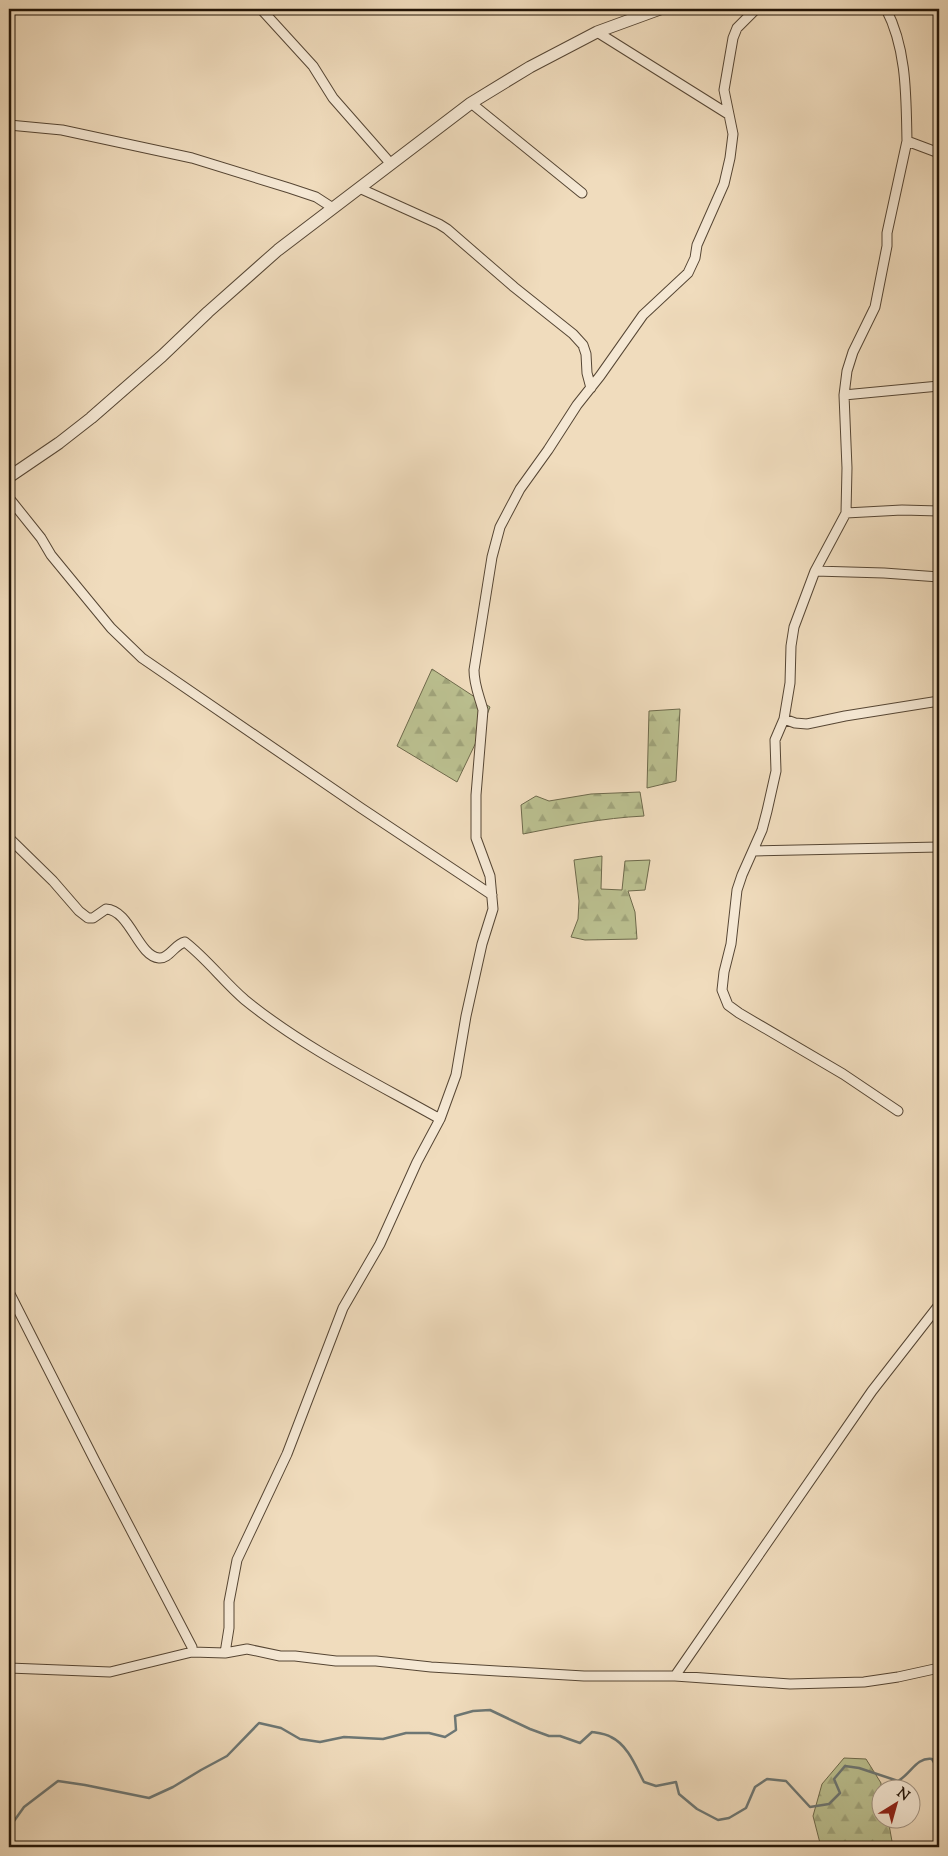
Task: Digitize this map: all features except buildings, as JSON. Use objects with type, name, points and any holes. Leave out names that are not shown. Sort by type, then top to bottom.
[{"type":"street","points":[[261,9],[313,66],[333,98],[373,146],[391,164]]},
{"type":"street","points":[[9,477],[59,443],[91,418],[162,356],[249,274],[471,103],[530,67],[597,32],[660,9]]},
{"type":"street","points":[[225,1653],[229,1628],[229,1602],[237,1560],[287,1454],[343,1308],[380,1244],[417,1162],[440,1119],[456,1075],[466,1016],[482,944],[493,909],[490,876],[476,838],[476,795],[483,710],[474,684],[474,670],[492,557],[500,528],[520,489],[548,450],[576,405],[591,388],[643,315],[688,274],[692,268],[697,245],[724,184],[730,158],[733,134],[724,90],[733,38],[737,28],[756,9]]},
{"type":"street","points":[[886,9],[898,36],[903,67],[908,141],[887,233],[887,246],[875,307],[853,352],[847,371],[844,395],[847,468],[846,513],[815,571],[794,627],[791,646],[790,683],[784,719],[775,740],[776,771],[767,811],[754,851],[742,874],[737,890],[731,944],[722,990],[728,1005],[739,1014],[843,1074],[898,1111]]},
{"type":"street","points":[[597,32],[728,114]]},
{"type":"street","points":[[471,103],[582,193]]},
{"type":"street","points":[[9,125],[62,130],[192,158],[316,197],[333,208]]},
{"type":"street","points":[[908,141],[939,153]]},
{"type":"street","points":[[360,188],[447,229],[514,287],[574,334],[583,345],[586,354],[587,372],[591,388]]},
{"type":"street","points":[[844,395],[939,386]]},
{"type":"street","points":[[9,498],[41,538],[51,555],[111,628],[142,658],[492,895]]},
{"type":"street","points":[[846,513],[902,510],[939,511]]},
{"type":"street","points":[[815,571],[939,577]]},
{"type":"street","points":[[784,719],[795,723],[807,724],[844,716],[939,701]]},
{"type":"street","points":[[9,838],[53,881],[85,916],[93,918],[106,909],[112,910],[125,921],[144,947],[160,958],[165,957],[180,943],[185,942],[245,999],[284,1028],[348,1068],[440,1119]]},
{"type":"street","points":[[754,851],[939,846]]},
{"type":"street","points":[[9,1292],[90,1453],[192,1647],[192,1652]]},
{"type":"street","points":[[675,1676],[872,1391],[939,1305]]},
{"type":"street","points":[[9,1668],[110,1672],[192,1652],[225,1653],[247,1648],[280,1656],[336,1661],[376,1661],[430,1667],[584,1676],[675,1676],[790,1684],[846,1682],[898,1677],[939,1668]]},
{"type":"green space","points":[[432,669],[490,707],[479,736],[457,782],[397,746]]},
{"type":"green space","points":[[680,709],[676,781],[647,788],[649,711]]},
{"type":"green space","points":[[640,792],[644,816],[598,820],[523,834],[521,805],[536,796],[549,801],[591,794]]},
{"type":"green space","points":[[602,856],[601,889],[622,890],[625,861],[650,860],[645,890],[628,891],[635,912],[637,939],[585,940],[571,937],[578,919],[579,901],[574,860]]},
{"type":"green space","points":[[844,1758],[866,1759],[878,1778],[870,1778],[870,1828],[890,1828],[893,1847],[821,1847],[813,1816],[822,1784]]},
{"type":"waterway","points":[[9,1828],[24,1807],[58,1781],[149,1798],[173,1787],[227,1756],[259,1723],[281,1728],[300,1739],[320,1742],[344,1737],[383,1739],[406,1733],[429,1733],[445,1737],[456,1730],[455,1716],[473,1711],[490,1710],[549,1736],[560,1736],[580,1743],[592,1732],[609,1736],[627,1751],[644,1782],[656,1786],[676,1782],[679,1794],[697,1809],[718,1820],[729,1818],[746,1808],[755,1787],[767,1779],[786,1781],[810,1807],[829,1804],[840,1793],[834,1779],[845,1766],[859,1768],[898,1781],[918,1763],[926,1759],[932,1759],[939,1771]]}]
